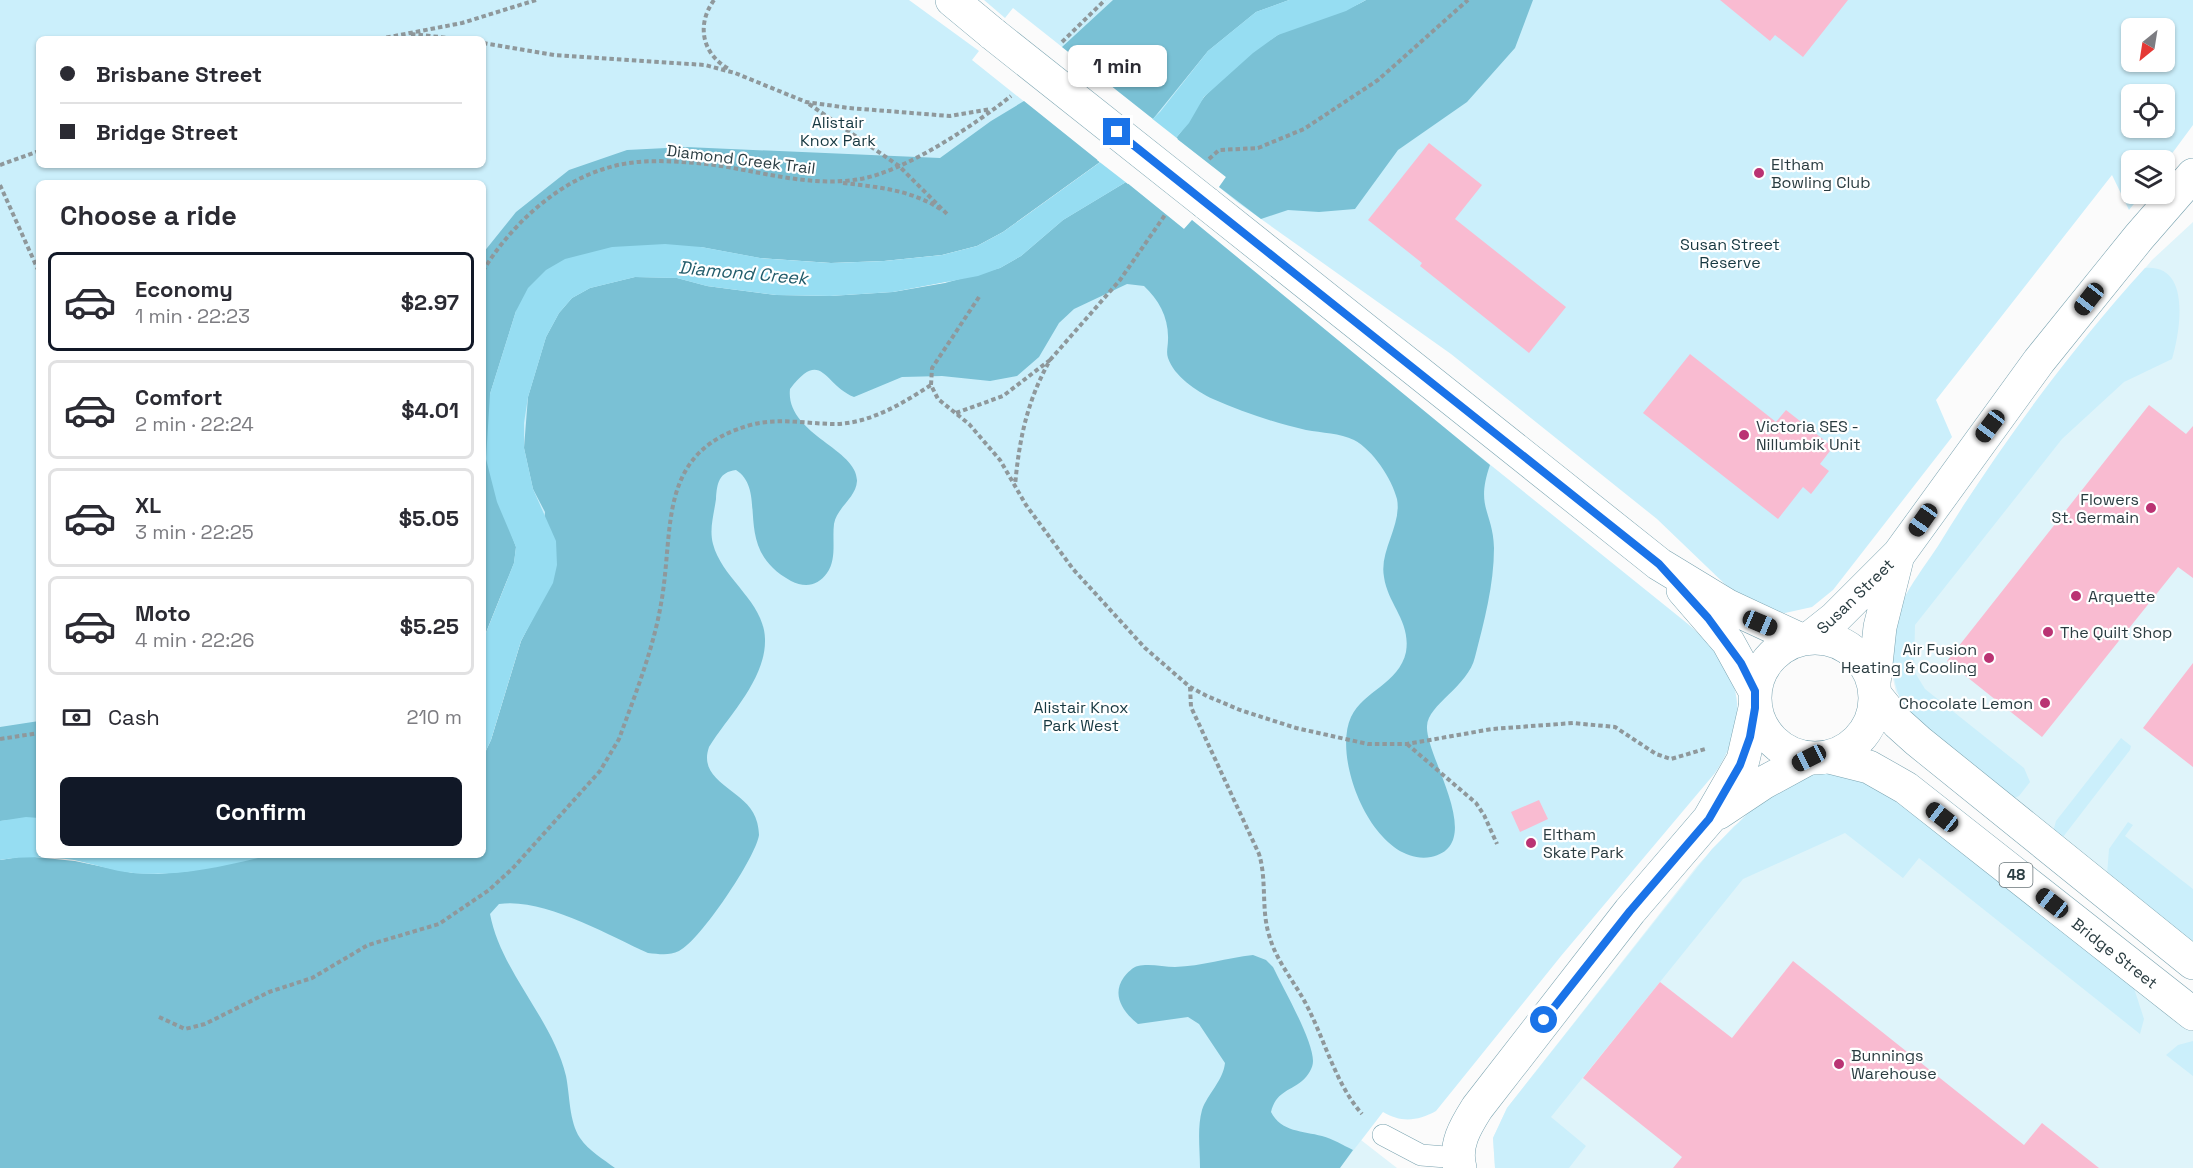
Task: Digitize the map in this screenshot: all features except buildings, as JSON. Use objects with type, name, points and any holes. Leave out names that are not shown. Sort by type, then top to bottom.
[{"type":"main road","name":"48","points":[[952,0],[1659,564],[1728,606],[1805,638],[1828,639],[1844,644],[1867,667],[1875,689],[1898,723],[2193,963]]},
{"type":"main road","name":"Susan Street","points":[[1805,638],[1835,618],[1899,554],[2039,362],[2139,237],[2193,175]]},
{"type":"main road","name":"Susan Street","points":[[1875,689],[1880,627],[1899,554]]},
{"type":"main road","name":"48","points":[[1659,564],[1728,642],[1755,699],[1761,726],[1773,741],[1789,753],[1819,758]]},
{"type":"main road","points":[[1459,1163],[1462,1134],[1468,1122],[1506,1069],[1630,911],[1709,819],[1743,759],[1757,679],[1769,658],[1787,644],[1805,638]]},
{"type":"main road","points":[[1709,819],[1756,788],[1819,758],[1847,750],[1861,737],[1871,721],[1875,689]]},
{"type":"main road","name":"Bridge Street","points":[[1819,758],[1869,767],[1906,788],[2193,1014]]},
{"type":"lane","points":[[1383,1135],[1421,1155],[1459,1163]]},
{"type":"path","points":[[391,36],[462,23],[536,0]]},
{"type":"path","points":[[714,0],[706,12],[703,35],[712,56],[735,73]]},
{"type":"path","points":[[1059,45],[1105,0]]},
{"type":"path","points":[[1207,162],[1219,150],[1258,148],[1304,129],[1378,80],[1468,0]]},
{"type":"path","points":[[403,33],[430,36]]},
{"type":"path","points":[[486,43],[587,58],[687,62],[735,73],[806,102],[899,166],[948,214],[925,200],[903,192],[825,181]]},
{"type":"path","name":"Diamond Creek Trail","points":[[486,267],[511,233],[543,203],[586,176],[607,168],[655,161],[681,162],[825,181],[862,179],[899,166],[998,106],[1014,93]]},
{"type":"path","points":[[806,102],[884,112],[950,116],[998,106]]},
{"type":"path","points":[[0,165],[36,152]]},
{"type":"path","points":[[0,185],[36,265]]},
{"type":"path","points":[[956,413],[1002,396],[1050,360],[1120,280],[1165,214]]},
{"type":"path","points":[[979,297],[932,368],[932,385],[938,399],[956,413],[989,446],[1073,569],[1145,648],[1190,687],[1240,710],[1314,733],[1368,744],[1407,744],[1492,729],[1573,723],[1615,727],[1656,754],[1671,759],[1707,748]]},
{"type":"path","points":[[1015,486],[1019,442],[1026,410],[1050,360]]},
{"type":"path","points":[[159,1017],[185,1029],[205,1024],[269,992],[312,978],[368,945],[439,924],[489,890],[513,868],[586,788],[610,755],[619,738],[658,619],[672,500],[688,467],[699,454],[714,440],[761,423],[848,423],[867,418],[932,385]]},
{"type":"path","points":[[1190,687],[1191,708],[1263,866],[1266,923],[1274,950],[1306,1005],[1331,1061],[1358,1109],[1383,1135]]},
{"type":"path","points":[[0,739],[36,733]]},
{"type":"path","points":[[1407,744],[1476,803],[1485,815],[1497,844]]},
{"type":"shaded area","points":[[1113,0],[1289,0],[1256,12],[1208,51],[1153,119],[1062,47]]},
{"type":"shaded area","points":[[1366,0],[1533,0],[1515,48],[1467,102],[1398,150],[1355,209],[1319,212],[1288,210],[1261,219],[1219,187],[1226,177],[1176,138],[1205,96],[1239,64],[1267,42],[1296,26],[1343,11]]},
{"type":"shaded area","points":[[1024,101],[1100,162],[1003,232],[977,246],[942,255],[884,261],[831,263],[760,258],[701,247],[516,311],[490,394],[508,525],[516,547],[514,563],[486,633],[486,249],[516,212],[569,170],[627,150],[686,147],[940,158],[991,121]]},
{"type":"shaded area","points":[[1126,182],[1184,229],[1192,220],[1490,465],[1484,500],[1493,536],[1494,562],[1482,630],[1471,668],[1434,710],[1427,726],[1429,740],[1450,798],[1454,818],[1454,836],[1447,849],[1431,857],[1411,856],[1392,845],[1376,828],[1362,807],[1347,758],[1346,736],[1351,717],[1364,700],[1396,672],[1406,652],[1405,631],[1384,577],[1383,567],[1398,509],[1397,499],[1386,474],[1375,458],[1354,440],[1259,417],[1213,399],[1193,387],[1180,377],[1168,358],[1167,324],[1158,303],[1144,286],[1127,284],[1074,309],[1059,323],[1039,357],[1017,376],[990,381],[942,376],[902,377],[854,397],[816,370],[809,371],[801,377],[790,389],[791,405],[798,418],[846,459],[854,470],[857,481],[856,487],[836,518],[832,562],[820,581],[806,585],[796,583],[773,568],[761,553],[756,537],[750,492],[746,480],[736,470],[726,473],[720,479],[712,522],[713,544],[725,568],[758,613],[765,639],[760,668],[745,696],[709,747],[707,760],[710,770],[717,779],[745,802],[752,811],[759,835],[756,846],[738,879],[713,916],[688,944],[671,954],[648,953],[575,919],[535,906],[516,903],[499,904],[490,914],[505,956],[550,1034],[559,1055],[566,1076],[576,1131],[588,1147],[615,1168],[0,1168],[0,860],[25,856],[75,861],[133,873],[158,874],[190,871],[255,858],[486,858],[486,751],[521,641],[535,614],[545,512],[533,489],[524,448],[528,397],[546,337],[559,313],[572,298],[590,288],[635,277],[677,278],[707,286],[776,295],[830,296],[893,292],[945,283],[1000,268],[1021,256],[1063,220]]},
{"type":"shaded area","points":[[2193,222],[2193,944],[1937,742],[1896,692],[1892,674],[1963,506],[2011,436],[2098,324],[2152,260]]},
{"type":"shaded area","points":[[36,721],[36,818],[0,821],[0,727]]},
{"type":"shaded area","points":[[1817,774],[2193,1027],[2193,1168],[1495,1168],[1493,1138],[1507,1108],[1697,866],[1734,826]]},
{"type":"shaded area","points":[[1253,955],[1266,960],[1273,967],[1303,1028],[1312,1052],[1313,1061],[1306,1077],[1279,1096],[1271,1112],[1275,1119],[1287,1127],[1326,1137],[1353,1150],[1340,1168],[1200,1168],[1200,1117],[1221,1076],[1225,1063],[1199,1024],[1188,1017],[1138,1024],[1120,1003],[1120,984],[1124,977],[1136,967],[1205,964]]},
{"type":"shaded area","points":[[1361,1140],[1397,1168],[1340,1168]]},
{"type":"green space","name":"Alistair Knox Park","points":[[0,0],[909,0],[979,51],[972,60],[1100,162],[1061,189],[760,258],[504,584],[486,632],[486,180],[36,180],[36,818],[0,821]]},
{"type":"green space","points":[[984,0],[1289,0],[1153,119],[1013,8],[1005,18]]},
{"type":"green space","name":"Susan Street Reserve","points":[[1366,0],[2193,0],[2193,125],[2175,150],[2121,150],[2121,194],[2112,175],[1936,400],[1952,437],[1833,590],[1812,607],[1785,613],[1771,611],[1731,590],[1657,519],[1451,354],[1237,202],[1219,187],[1226,177],[1176,138],[1346,11]]},
{"type":"green space","name":"Alistair Knox Park West","points":[[1126,182],[1184,229],[1192,220],[1688,624],[1719,658],[1730,675],[1736,693],[1735,731],[1715,773],[1561,956],[1436,1111],[1416,1119],[1396,1118],[1383,1112],[1340,1168],[0,1168],[0,860],[133,873],[247,858],[486,858],[486,751],[707,286],[776,295],[830,296],[893,292],[945,283]]},
{"type":"green space","name":"Susan Street Reserve","points":[[2126,204],[2134,204],[2129,210]]},
{"type":"green space","points":[[2145,268],[2160,270],[2170,277],[2176,288],[2179,317],[2172,359],[2124,382],[2062,439],[1915,625],[1914,671],[1925,689],[2024,768],[2030,782],[2019,796],[2012,799],[1905,710],[1899,697],[1892,660],[1894,635],[1900,608],[1960,510],[2009,438],[2089,333]]},
{"type":"green space","points":[[2121,738],[2131,746],[2130,750],[2063,837],[2053,832],[2056,821]]},
{"type":"green space","points":[[1817,774],[1834,774],[1872,783],[2131,979],[2144,1019],[2140,1034],[1919,858],[1903,878],[1845,833],[1743,879],[1551,1117],[1586,1146],[1569,1168],[1495,1168],[1493,1138],[1507,1108],[1712,849],[1753,808],[1802,778]]},
{"type":"green space","points":[[2128,822],[2133,825],[2125,836],[2193,889],[2193,944],[2107,875],[2109,849]]},
{"type":"green space","points":[[2193,1041],[2193,1076],[2166,1055],[2178,1045]]},
{"type":"water","name":"Diamond Creek","points":[[1289,0],[1366,0],[1346,11],[1278,35],[1253,53],[1204,97],[1189,123],[1176,138],[1126,182],[1063,220],[1021,256],[1000,268],[978,276],[893,292],[830,296],[776,295],[707,286],[677,278],[635,277],[590,288],[572,298],[559,313],[546,337],[528,397],[524,423],[524,448],[533,489],[556,541],[557,565],[553,583],[521,641],[486,751],[486,633],[514,563],[516,547],[497,502],[486,459],[490,394],[516,311],[528,288],[546,270],[565,259],[612,247],[665,244],[701,247],[760,258],[831,263],[884,261],[942,255],[977,246],[1003,232],[1128,142],[1160,112],[1208,51],[1256,12]]},
{"type":"water","points":[[36,818],[36,857],[0,860],[0,821]]},
{"type":"water","points":[[46,858],[257,858],[202,870],[150,874],[125,872],[65,859]]},
{"type":"pier","points":[[1150,117],[1178,139],[1128,184],[1097,160],[1127,139]]},
{"type":"place","name":"Eltham Bowling Club","points":[[1759,173]]},
{"type":"place","name":"Victoria SES - Nillumbik Unit","points":[[1744,435]]},
{"type":"place","name":"Flowers St. Germain","points":[[2151,508]]},
{"type":"place","name":"Arquette","points":[[2076,596]]},
{"type":"place","name":"The Quilt Shop","points":[[2048,632]]},
{"type":"place","name":"Air Fusion Heating & Cooling","points":[[1989,658]]},
{"type":"place","name":"Chocolate Lemon","points":[[2045,703]]},
{"type":"place","name":"Eltham Skate Park","points":[[1531,843]]},
{"type":"place","name":"Bunnings Warehouse","points":[[1839,1064]]},
{"type":"route","points":[[1117,132],[1659,564],[1728,642],[1755,691],[1755,708],[1750,737],[1743,759],[1709,819],[1630,911],[1544,1020]]}]
